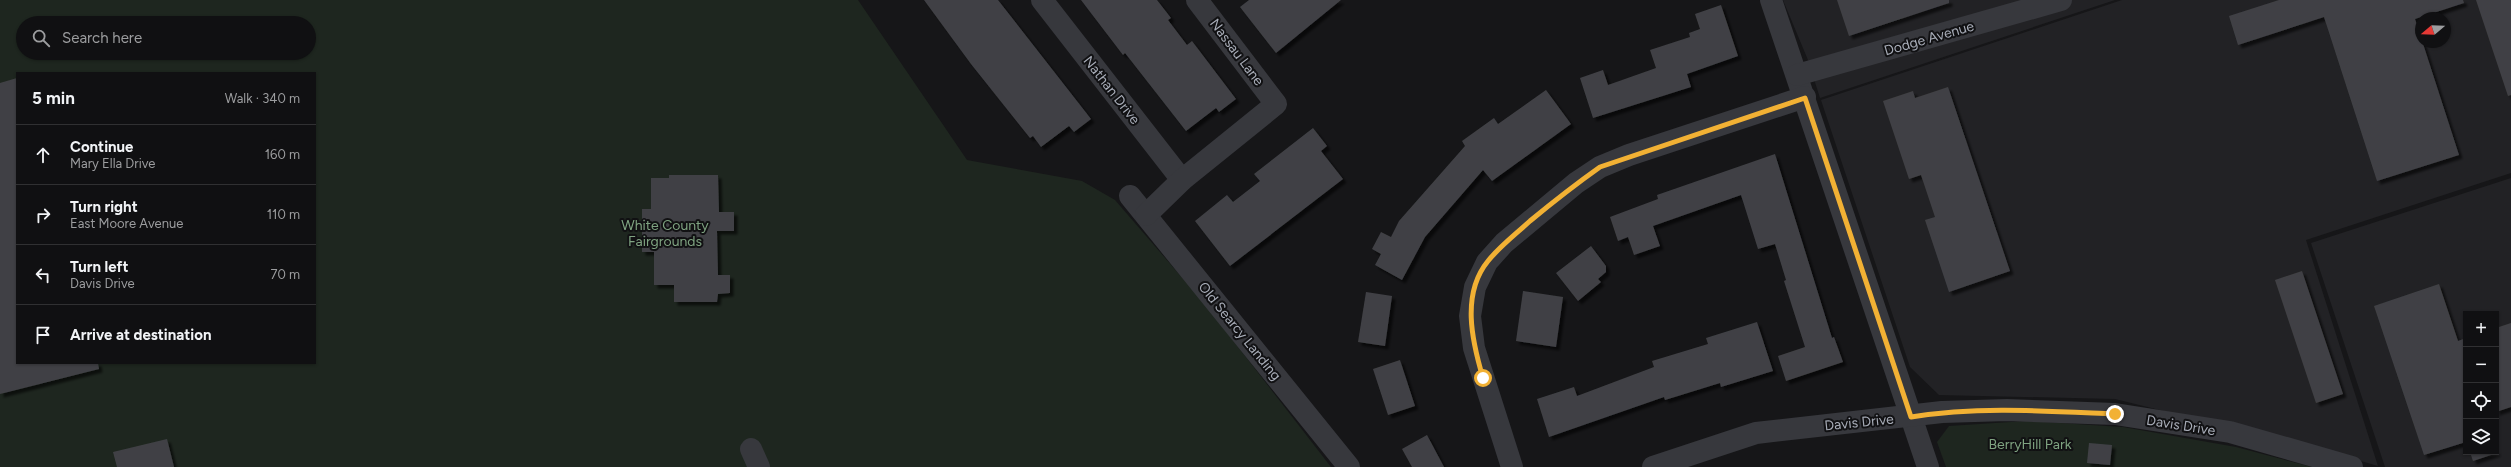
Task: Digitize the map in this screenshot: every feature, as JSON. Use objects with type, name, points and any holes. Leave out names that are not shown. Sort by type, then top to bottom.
[{"type":"street","name":"Nathan Drive","points":[[1042,0],[1182,180]]},
{"type":"street","name":"Nassau Lane","points":[[1182,180],[1276,104],[1197,0]]},
{"type":"street","points":[[1772,0],[1928,467]]},
{"type":"street","name":"Dodge Avenue","points":[[1797,75],[2061,0]]},
{"type":"street","points":[[1512,467],[1474,348],[1470,316],[1475,287],[1487,262],[1504,243],[1564,193],[1600,167],[1805,98]]},
{"type":"street","points":[[1146,215],[1182,180]]},
{"type":"street","name":"Old Searcy Landing","points":[[1130,196],[1350,467]]},
{"type":"street","name":"Davis Drive","points":[[1653,467],[1756,433],[1911,417],[1942,412],[2007,410],[2115,414],[2230,432],[2352,467]]},
{"type":"shaded area","points":[[1783,0],[2115,0],[1820,98],[1808,60]]},
{"type":"shaded area","points":[[2122,0],[2511,0],[2511,173],[2306,240],[2378,466],[2327,451],[2115,399],[1939,395],[1910,367],[1821,100]]},
{"type":"shaded area","points":[[2511,178],[2511,467],[2385,467],[2311,243]]},
{"type":"green space","name":"White County Fairgrounds","points":[[0,0],[858,0],[967,160],[1082,181],[1115,200],[1204,303],[1331,467],[0,467]]},
{"type":"green space","name":"BerryHill Park","points":[[2026,421],[2123,427],[2236,447],[2312,467],[1946,467],[1937,442],[1949,426]]},
{"type":"building","points":[[924,0],[998,0],[1091,119],[1074,132],[1069,126],[1041,147],[1033,136],[1030,138],[971,64]]},
{"type":"building","points":[[1081,0],[1157,0],[1171,18],[1168,20],[1187,45],[1192,41],[1236,99],[1219,112],[1216,108],[1186,131],[1125,53],[1123,55]]},
{"type":"building","points":[[1249,0],[1341,0],[1276,53],[1240,7]]},
{"type":"building","points":[[1837,0],[1949,0],[1949,3],[1849,36]]},
{"type":"building","points":[[2279,0],[2463,0],[2464,3],[2436,12],[2415,12],[2415,48],[2424,48],[2459,155],[2377,181],[2324,17],[2238,45],[2229,16]]},
{"type":"building","points":[[2476,0],[2511,0],[2511,95],[2508,96]]},
{"type":"building","points":[[1721,5],[1738,56],[1687,74],[1691,87],[1593,118],[1580,78],[1603,70],[1608,85],[1656,68],[1650,50],[1690,37],[1689,33],[1700,29],[1695,14]]},
{"type":"building","points":[[16,78],[16,364],[98,364],[99,369],[0,394],[0,83]]},
{"type":"building","points":[[1948,87],[2010,271],[1949,292],[1925,220],[1935,217],[1921,175],[1909,179],[1883,101],[1913,91],[1915,98]]},
{"type":"building","points":[[1546,90],[1571,124],[1492,181],[1483,170],[1425,237],[1402,280],[1375,265],[1381,254],[1372,249],[1381,232],[1391,237],[1399,221],[1465,146],[1462,141],[1494,118],[1498,124]]},
{"type":"building","points":[[1313,128],[1327,146],[1321,151],[1343,179],[1230,266],[1195,221],[1227,195],[1233,202],[1260,181],[1254,174]]},
{"type":"building","points":[[1775,154],[1832,338],[1834,337],[1843,362],[1786,381],[1778,356],[1805,347],[1784,281],[1786,280],[1775,244],[1758,249],[1741,195],[1653,226],[1660,246],[1634,255],[1628,237],[1618,241],[1610,217],[1658,199],[1657,195]]},
{"type":"building","points":[[669,175],[718,175],[719,212],[734,212],[734,231],[717,231],[718,275],[730,275],[730,293],[718,294],[717,302],[674,302],[674,285],[654,285],[654,252],[642,252],[642,209],[651,209],[651,178],[669,178]]},
{"type":"building","points":[[1591,246],[1606,266],[1606,272],[1598,279],[1601,282],[1578,301],[1556,273]]},
{"type":"building","points":[[2302,271],[2343,394],[2316,403],[2275,280]]},
{"type":"building","points":[[2439,284],[2458,341],[2463,339],[2463,443],[2424,455],[2374,306]]},
{"type":"building","points":[[1523,291],[1563,297],[1556,347],[1516,341]]},
{"type":"building","points":[[1366,292],[1392,296],[1385,346],[1358,342]]},
{"type":"building","points":[[1757,322],[1773,371],[1721,387],[1720,383],[1665,400],[1664,397],[1549,437],[1537,399],[1574,387],[1577,396],[1654,367],[1652,361],[1708,344],[1706,338]]},
{"type":"building","points":[[2511,323],[2511,407],[2499,411],[2499,347],[2499,327]]},
{"type":"building","points":[[1400,360],[1415,406],[1388,415],[1373,369]]},
{"type":"building","points":[[1427,435],[1444,467],[1412,467],[1402,449]]},
{"type":"building","points":[[167,439],[174,467],[117,467],[113,452]]},
{"type":"building","points":[[2089,443],[2112,445],[2110,465],[2087,463]]},
{"type":"building","points":[[2471,455],[2491,455],[2473,461]]},
{"type":"route","points":[[1483,378],[1474,348],[1470,316],[1475,287],[1487,262],[1504,243],[1576,183],[1600,167],[1629,155],[1805,98],[1911,417],[1942,412],[2007,410],[2115,414]]}]
